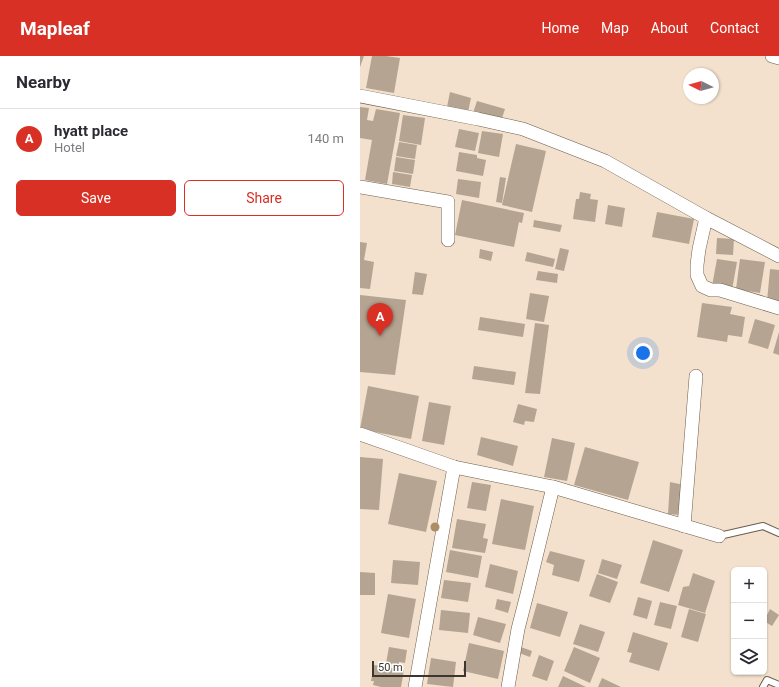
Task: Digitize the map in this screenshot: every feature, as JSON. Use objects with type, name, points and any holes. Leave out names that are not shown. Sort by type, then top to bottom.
[{"type":"street","points":[[772,56],[779,58]]},
{"type":"street","points":[[360,96],[524,129],[605,161],[706,218],[779,256]]},
{"type":"street","points":[[360,187],[448,202],[448,240]]},
{"type":"street","points":[[706,218],[697,265],[697,275],[702,286],[711,290],[720,290],[779,308]]},
{"type":"street","points":[[684,526],[696,376]]},
{"type":"street","points":[[360,434],[454,467],[553,486],[719,536]]},
{"type":"street","points":[[415,687],[454,467]]},
{"type":"street","points":[[508,687],[518,629],[553,486]]},
{"type":"lane","points":[[719,536],[763,526],[779,533]]},
{"type":"lane","points":[[763,687],[766,680],[779,685]]},
{"type":"building","points":[[360,56],[364,56],[360,67]]},
{"type":"building","points":[[372,56],[400,58],[394,93],[366,88]]},
{"type":"building","points":[[450,92],[471,98],[468,112],[447,107]]},
{"type":"building","points":[[477,101],[505,109],[501,121],[473,113]]},
{"type":"building","points":[[360,107],[369,108],[367,120],[373,121],[376,109],[400,113],[387,184],[365,180],[372,140],[360,138]]},
{"type":"building","points":[[403,115],[425,118],[421,145],[399,141]]},
{"type":"building","points":[[459,129],[479,133],[475,151],[455,147]]},
{"type":"building","points":[[482,131],[503,134],[499,157],[478,153]]},
{"type":"building","points":[[399,142],[417,145],[415,159],[396,156]]},
{"type":"building","points":[[516,144],[546,151],[532,212],[502,205]]},
{"type":"building","points":[[459,152],[477,155],[477,158],[486,160],[483,176],[456,171]]},
{"type":"building","points":[[396,157],[415,160],[413,174],[394,171]]},
{"type":"building","points":[[393,172],[412,175],[410,187],[392,184]]},
{"type":"building","points":[[500,177],[506,178],[502,203],[496,202]]},
{"type":"building","points":[[458,179],[481,182],[479,198],[456,194]]},
{"type":"building","points":[[580,192],[591,194],[590,199],[598,200],[595,222],[573,219],[576,199],[579,199]]},
{"type":"building","points":[[462,200],[524,213],[522,223],[519,222],[514,247],[455,235]]},
{"type":"building","points":[[608,205],[625,208],[622,227],[605,224]]},
{"type":"building","points":[[657,212],[694,219],[689,244],[652,237]]},
{"type":"building","points":[[534,220],[562,225],[560,232],[533,227]]},
{"type":"building","points":[[717,238],[734,239],[733,255],[716,254]]},
{"type":"building","points":[[360,242],[367,243],[364,260],[374,262],[370,289],[360,288]]},
{"type":"building","points":[[560,248],[569,250],[564,271],[555,269]]},
{"type":"building","points":[[480,249],[493,252],[491,261],[479,258]]},
{"type":"building","points":[[527,252],[555,259],[553,267],[525,261]]},
{"type":"building","points":[[717,259],[737,262],[732,290],[712,286]]},
{"type":"building","points":[[740,259],[765,262],[760,293],[736,289]]},
{"type":"building","points":[[770,269],[779,270],[779,302],[767,301]]},
{"type":"building","points":[[538,271],[558,274],[557,283],[536,280]]},
{"type":"building","points":[[415,272],[427,274],[423,295],[412,294]]},
{"type":"building","points":[[530,293],[549,296],[544,322],[526,319]]},
{"type":"building","points":[[360,295],[406,300],[395,375],[360,372]]},
{"type":"building","points":[[702,303],[732,307],[730,314],[745,317],[742,337],[728,335],[727,342],[697,337]]},
{"type":"building","points":[[480,317],[525,324],[523,337],[478,330]]},
{"type":"building","points":[[755,319],[775,325],[768,349],[748,343]]},
{"type":"building","points":[[535,323],[549,325],[540,394],[525,393]]},
{"type":"building","points":[[779,332],[779,355],[773,353]]},
{"type":"building","points":[[474,366],[516,372],[514,385],[472,379]]},
{"type":"building","points":[[368,386],[419,396],[411,439],[360,429]]},
{"type":"building","points":[[429,402],[451,406],[444,445],[422,441]]},
{"type":"building","points":[[518,404],[537,409],[534,422],[525,421],[524,425],[513,422]]},
{"type":"building","points":[[481,437],[518,446],[513,466],[477,455]]},
{"type":"building","points":[[552,438],[575,443],[567,481],[544,477]]},
{"type":"building","points":[[585,447],[639,462],[628,500],[574,485]]},
{"type":"building","points":[[360,457],[383,459],[379,510],[360,509]]},
{"type":"building","points":[[399,473],[437,481],[426,532],[388,524]]},
{"type":"building","points":[[472,482],[491,485],[486,511],[467,508]]},
{"type":"building","points":[[670,482],[684,485],[680,515],[668,514]]},
{"type":"building","points":[[501,499],[534,506],[525,550],[492,544]]},
{"type":"building","points":[[457,519],[486,524],[483,538],[488,539],[485,553],[452,548]]},
{"type":"building","points":[[653,540],[683,550],[669,592],[640,583]]},
{"type":"building","points":[[450,550],[482,556],[478,578],[446,572]]},
{"type":"building","points":[[550,551],[585,560],[579,582],[552,575],[554,565],[546,562]]},
{"type":"building","points":[[602,559],[622,565],[617,579],[598,573]]},
{"type":"building","points":[[393,560],[420,562],[418,585],[391,583]]},
{"type":"building","points":[[490,564],[518,571],[513,594],[485,587]]},
{"type":"building","points":[[360,572],[375,573],[375,595],[360,595]]},
{"type":"building","points":[[693,573],[715,581],[705,613],[678,605],[683,587],[689,586]]},
{"type":"building","points":[[597,574],[618,582],[610,603],[589,596]]},
{"type":"building","points":[[444,580],[471,583],[468,602],[441,598]]},
{"type":"building","points":[[388,594],[416,599],[409,638],[381,633]]},
{"type":"building","points":[[638,597],[652,601],[647,619],[633,615]]},
{"type":"building","points":[[497,599],[511,602],[508,613],[495,609]]},
{"type":"building","points":[[660,602],[677,606],[671,629],[654,625]]},
{"type":"building","points":[[537,603],[568,612],[560,637],[530,628]]},
{"type":"building","points":[[689,609],[706,614],[698,642],[681,637]]},
{"type":"building","points":[[770,609],[779,615],[772,626],[767,623],[767,615]]},
{"type":"building","points":[[441,610],[470,613],[468,633],[439,630]]},
{"type":"building","points":[[478,617],[506,624],[500,643],[473,635]]},
{"type":"building","points":[[580,624],[605,632],[598,652],[573,644]]},
{"type":"building","points":[[633,632],[668,643],[659,671],[629,662],[632,653],[627,652]]},
{"type":"building","points":[[469,643],[504,651],[498,679],[463,671]]},
{"type":"building","points":[[389,647],[407,650],[405,663],[399,662],[399,665],[386,663]]},
{"type":"building","points":[[521,647],[532,651],[530,657],[519,653]]},
{"type":"building","points":[[574,647],[600,658],[590,683],[564,671]]},
{"type":"building","points":[[539,655],[554,661],[547,681],[532,676]]},
{"type":"building","points":[[431,658],[456,662],[453,687],[427,684]]},
{"type":"building","points":[[374,665],[404,670],[401,687],[381,687],[373,685],[374,681],[371,681]]},
{"type":"building","points":[[563,676],[586,687],[558,687]]},
{"type":"building","points":[[602,678],[621,687],[598,687]]},
{"type":"place","name":"hyatt place","points":[[380,336]]}]
